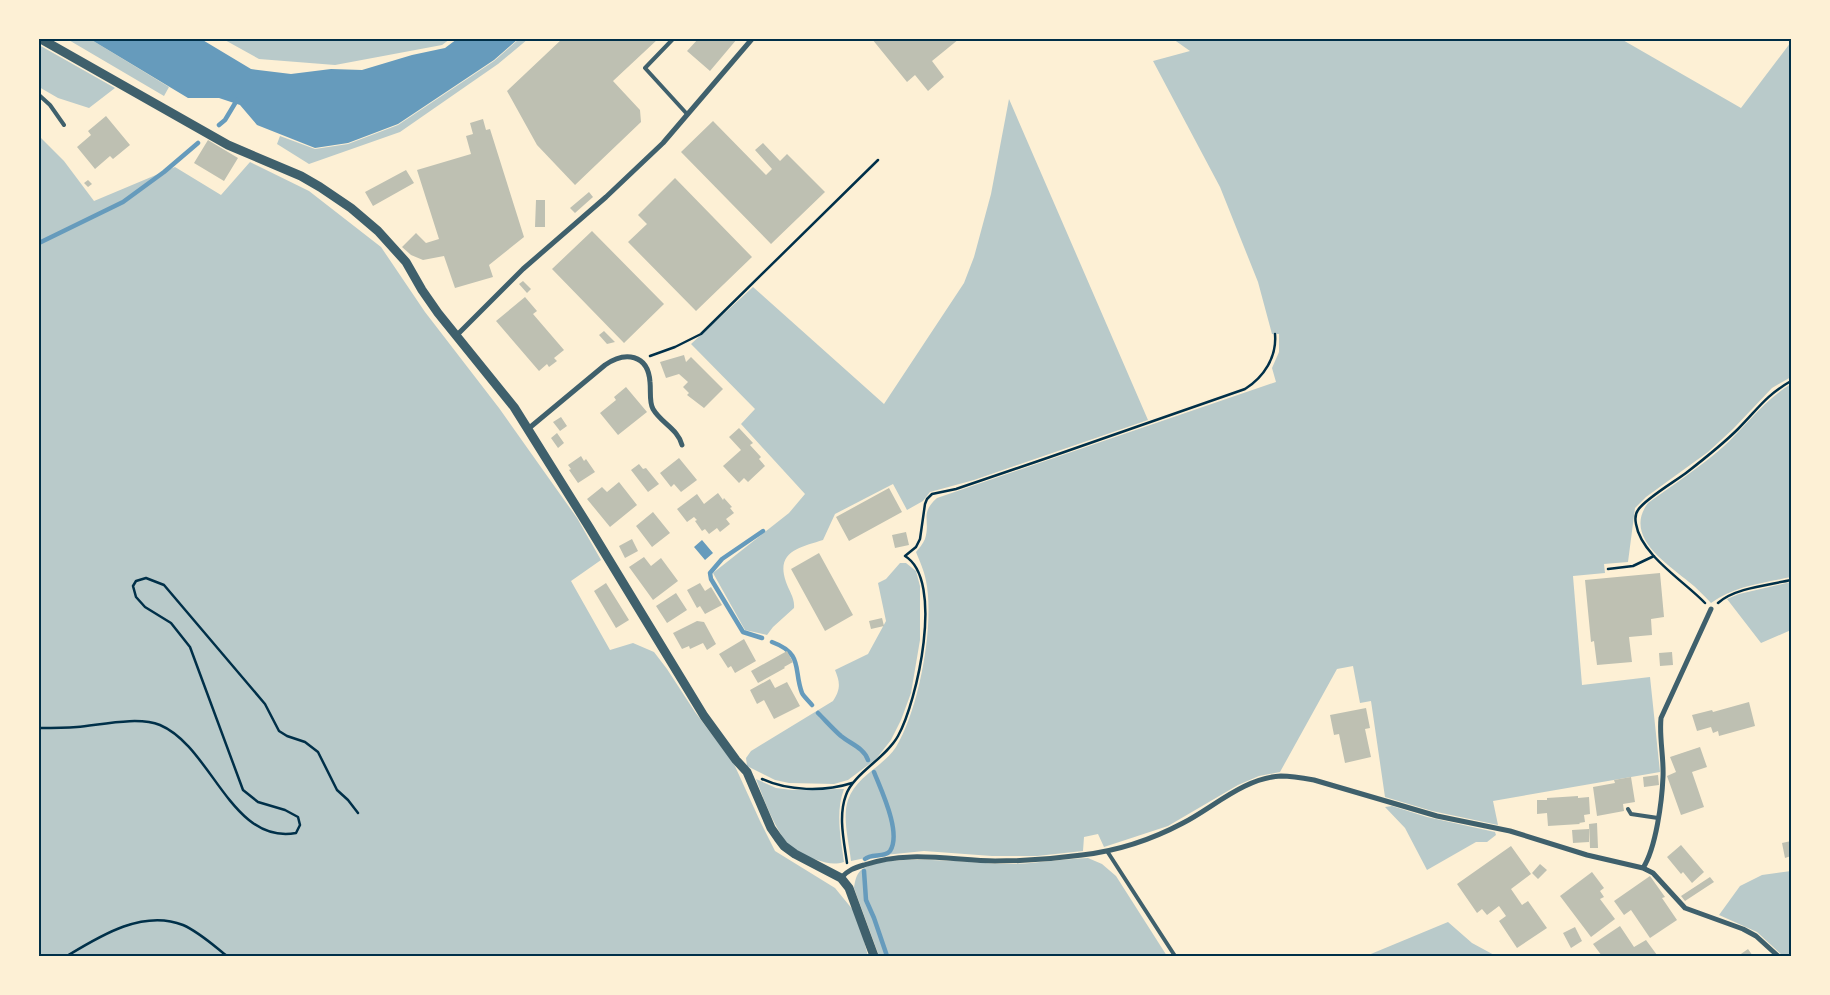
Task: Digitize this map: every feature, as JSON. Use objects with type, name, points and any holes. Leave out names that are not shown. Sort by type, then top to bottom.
[{"type":"street","points":[[40,39],[228,145],[301,176],[351,208],[378,231],[406,262],[422,290],[514,407],[704,716],[747,772],[771,828],[784,846],[804,860],[845,874],[874,861],[913,856],[1023,861],[1107,851],[1128,846],[1183,823],[1259,780],[1281,776],[1314,780],[1437,816],[1510,831],[1587,855],[1643,868],[1653,873],[1685,908],[1743,929],[1756,936],[1778,956]]},
{"type":"street","points":[[457,335],[523,269],[606,197],[656,150],[752,39]]},
{"type":"street","points":[[528,429],[614,358],[632,356],[645,366],[649,374],[651,407],[681,439],[682,445]]},
{"type":"street","points":[[1643,868],[1650,854],[1658,818],[1663,777],[1661,718],[1711,609]]},
{"type":"street","points":[[845,874],[874,956]]},
{"type":"lane","points":[[673,39],[645,68],[687,114]]},
{"type":"lane","points":[[39,95],[50,105],[64,125]]},
{"type":"lane","points":[[1628,809],[1631,814],[1637,816],[1658,818]]},
{"type":"lane","points":[[1107,851],[1175,956]]},
{"type":"path","points":[[639,360],[675,347],[701,334],[878,160]]},
{"type":"path","points":[[845,874],[842,824],[846,794],[853,782],[886,752],[898,736],[910,707],[923,650],[925,625],[920,572],[915,564],[905,556],[916,547],[920,539],[927,499],[932,494],[956,489],[1050,458],[1244,389],[1253,384],[1273,358],[1276,345],[1275,334]]},
{"type":"path","points":[[1791,381],[1768,396],[1725,442],[1660,493],[1645,502],[1637,511],[1635,517],[1638,535],[1654,556],[1664,568],[1692,589],[1711,609],[1723,598],[1739,592],[1791,580]]},
{"type":"path","points":[[1608,569],[1633,566],[1654,556]]},
{"type":"path","points":[[39,728],[138,721],[160,725],[176,736],[200,760],[236,809],[270,833],[284,836],[296,833],[300,825],[298,817],[286,810],[258,802],[243,790],[190,646],[171,623],[145,607],[136,597],[134,586],[136,581],[146,578],[164,585],[181,604],[264,704],[279,731],[305,742],[318,752],[337,790],[358,813]]},
{"type":"path","points":[[747,772],[774,784],[793,788],[824,788],[842,786],[853,782]]},
{"type":"path","points":[[67,956],[125,926],[156,920],[169,921],[189,928],[227,956]]},
{"type":"shaded area","points":[[67,39],[90,39],[169,87],[164,96]]},
{"type":"shaded area","points":[[223,39],[450,39],[442,45],[335,65],[259,59]]},
{"type":"shaded area","points":[[519,39],[528,39],[498,64],[400,132],[309,164],[277,144],[280,136],[315,149],[348,144],[398,125],[494,61]]},
{"type":"shaded area","points":[[1173,39],[1621,39],[1741,108],[1791,42],[1791,377],[1772,388],[1708,452],[1646,497],[1635,508],[1628,562],[1604,564],[1605,573],[1573,576],[1582,685],[1650,677],[1660,772],[1493,801],[1498,825],[1432,811],[1385,797],[1371,701],[1360,703],[1353,666],[1337,669],[1280,772],[1259,776],[1238,785],[1168,826],[1104,847],[1098,834],[1084,837],[1083,851],[1037,856],[992,856],[924,851],[875,856],[851,861],[846,822],[848,800],[857,784],[891,754],[896,747],[912,712],[918,690],[927,643],[928,599],[925,577],[916,552],[925,539],[928,508],[937,498],[1276,382],[1272,368],[1279,352],[1279,334],[1272,334],[1258,282],[1220,187],[1153,61],[1190,51]]},
{"type":"shaded area","points":[[39,45],[115,88],[89,108],[58,98],[39,87]]},
{"type":"shaded area","points":[[1009,99],[1148,420],[974,480],[930,492],[923,501],[907,510],[893,484],[835,514],[823,540],[792,552],[784,563],[786,582],[793,598],[794,608],[767,635],[745,630],[713,573],[789,513],[805,494],[741,424],[755,409],[691,344],[753,287],[884,404],[964,283],[974,257],[991,194]]},
{"type":"shaded area","points":[[39,136],[64,161],[94,201],[175,167],[221,195],[250,162],[309,191],[381,247],[425,312],[499,408],[577,518],[601,560],[571,581],[610,650],[633,643],[654,652],[695,712],[734,764],[775,851],[835,888],[853,910],[868,956],[39,956]]},
{"type":"shaded area","points":[[1791,384],[1791,577],[1739,589],[1711,603],[1650,548],[1641,527],[1642,515],[1648,503],[1723,447],[1764,405]]},
{"type":"shaded area","points":[[900,563],[906,563],[916,571],[920,586],[920,640],[911,693],[891,740],[876,759],[848,780],[834,784],[789,783],[775,780],[747,766],[746,758],[751,751],[833,701],[839,686],[835,670],[868,654],[886,621],[878,583],[886,579]]},
{"type":"shaded area","points":[[1791,582],[1791,630],[1761,643],[1727,599],[1739,594]]},
{"type":"shaded area","points":[[756,779],[776,788],[792,790],[844,789],[839,816],[844,862],[824,862],[807,857],[792,848],[776,825]]},
{"type":"shaded area","points":[[1392,806],[1427,817],[1495,832],[1496,835],[1487,842],[1476,842],[1427,870],[1405,828],[1385,807]]},
{"type":"shaded area","points":[[1088,858],[1102,864],[1116,876],[1167,956],[879,956],[854,888],[855,881],[861,870],[873,864],[890,861],[931,860],[1008,864]]},
{"type":"shaded area","points":[[1791,871],[1791,956],[1783,956],[1757,932],[1719,915],[1740,886],[1762,875]]},
{"type":"shaded area","points":[[1448,922],[1472,943],[1496,956],[1366,956]]},
{"type":"water","points":[[90,39],[201,39],[251,69],[291,74],[331,69],[362,70],[412,55],[445,48],[457,39],[518,39],[494,60],[398,124],[348,143],[315,148],[257,125],[240,105],[219,98],[188,98]]},
{"type":"water","points":[[702,540],[713,553],[705,560],[694,547]]},
{"type":"building","points":[[562,39],[658,39],[613,81],[640,110],[641,122],[575,185],[537,145],[507,91]]},
{"type":"building","points":[[698,39],[737,39],[710,71],[687,51]]},
{"type":"building","points":[[872,39],[959,39],[932,61],[944,77],[928,91],[915,75],[907,82]]},
{"type":"building","points":[[106,116],[130,145],[113,159],[110,156],[95,169],[77,147],[91,135],[88,131]]},
{"type":"building","points":[[483,119],[486,130],[490,129],[524,237],[489,265],[493,277],[455,288],[444,256],[423,260],[411,255],[402,247],[416,233],[426,243],[439,239],[417,170],[471,154],[466,136],[473,134],[470,123]]},
{"type":"building","points":[[713,121],[766,175],[772,169],[755,150],[763,143],[780,161],[787,154],[825,192],[771,244],[681,152]]},
{"type":"building","points":[[208,140],[238,158],[224,181],[194,163]]},
{"type":"building","points":[[406,170],[414,183],[373,206],[365,192]]},
{"type":"building","points":[[675,178],[752,257],[696,311],[628,242],[647,224],[638,215]]},
{"type":"building","points":[[88,180],[92,184],[88,187],[84,183]]},
{"type":"building","points":[[589,192],[593,197],[575,213],[570,208]]},
{"type":"building","points":[[536,200],[545,200],[545,227],[535,227]]},
{"type":"building","points":[[592,231],[664,304],[624,343],[552,269]]},
{"type":"building","points":[[523,281],[531,289],[527,293],[519,284]]},
{"type":"building","points":[[525,297],[537,311],[533,314],[564,350],[554,358],[557,361],[549,367],[547,364],[539,371],[496,321]]},
{"type":"building","points":[[604,331],[615,342],[607,344],[599,335]]},
{"type":"building","points":[[684,355],[686,362],[691,357],[723,389],[704,408],[687,395],[689,393],[683,387],[688,382],[679,374],[666,378],[660,362]]},
{"type":"building","points":[[626,387],[647,412],[618,435],[600,413],[616,400],[614,397]]},
{"type":"building","points":[[561,417],[567,426],[560,431],[553,422]]},
{"type":"building","points":[[739,428],[753,443],[750,445],[761,457],[759,459],[765,466],[748,482],[744,478],[739,483],[723,466],[741,450],[729,437]]},
{"type":"building","points":[[557,433],[564,443],[558,448],[551,438]]},
{"type":"building","points":[[581,456],[584,461],[586,459],[595,472],[578,483],[569,470],[571,469],[568,465]]},
{"type":"building","points":[[679,458],[697,480],[681,492],[674,484],[671,487],[660,473]]},
{"type":"building","points":[[639,464],[643,469],[646,468],[659,484],[648,492],[631,470]]},
{"type":"building","points":[[619,482],[637,505],[610,527],[587,499],[602,487],[607,492]]},
{"type":"building","points":[[889,488],[902,512],[849,541],[836,517]]},
{"type":"building","points":[[718,493],[732,507],[730,508],[734,513],[726,519],[730,524],[720,532],[717,528],[709,534],[705,529],[702,531],[694,517],[687,522],[677,509],[697,494],[704,504]]},
{"type":"building","points":[[653,512],[670,533],[652,547],[636,526]]},
{"type":"building","points":[[906,532],[909,545],[895,548],[892,535]]},
{"type":"building","points":[[632,539],[638,551],[625,558],[619,546]]},
{"type":"building","points":[[819,553],[853,615],[825,631],[791,569]]},
{"type":"building","points":[[644,557],[651,566],[661,558],[678,581],[653,600],[629,567]]},
{"type":"building","points":[[1660,573],[1664,617],[1651,619],[1652,635],[1629,637],[1632,662],[1597,665],[1594,641],[1591,642],[1585,580]]},
{"type":"building","points":[[606,583],[629,620],[616,628],[594,591]]},
{"type":"building","points":[[700,583],[705,591],[711,587],[722,605],[705,614],[700,606],[697,608],[687,590]]},
{"type":"building","points":[[676,593],[687,610],[667,623],[656,606]]},
{"type":"building","points":[[882,618],[884,626],[871,629],[869,621]]},
{"type":"building","points":[[697,621],[704,622],[716,644],[707,650],[703,643],[690,649],[689,646],[682,649],[673,633]]},
{"type":"building","points":[[744,639],[756,661],[735,673],[731,666],[728,668],[719,654]]},
{"type":"building","points":[[787,651],[793,662],[758,683],[751,671]]},
{"type":"building","points":[[1672,652],[1673,665],[1660,666],[1659,653]]},
{"type":"building","points":[[770,679],[775,688],[787,682],[800,706],[774,719],[764,700],[757,704],[750,690]]},
{"type":"building","points":[[1749,702],[1755,726],[1719,736],[1718,731],[1713,733],[1711,727],[1697,731],[1692,715],[1712,710],[1713,712]]},
{"type":"building","points":[[1366,708],[1370,728],[1365,729],[1371,757],[1345,763],[1339,734],[1334,735],[1330,715]]},
{"type":"building","points":[[1700,747],[1707,767],[1692,772],[1704,807],[1681,815],[1667,776],[1676,772],[1670,757]]},
{"type":"building","points":[[1658,775],[1659,785],[1644,787],[1643,777]]},
{"type":"building","points":[[1631,777],[1635,802],[1623,804],[1624,811],[1597,816],[1593,787],[1615,783],[1614,780]]},
{"type":"building","points":[[1578,796],[1578,798],[1589,797],[1590,814],[1584,815],[1585,822],[1548,826],[1547,813],[1537,814],[1537,800]]},
{"type":"building","points":[[1597,823],[1598,848],[1590,848],[1589,824]]},
{"type":"building","points":[[1589,829],[1589,842],[1573,843],[1572,830]]},
{"type":"building","points":[[1791,841],[1791,856],[1785,858],[1782,843]]},
{"type":"building","points":[[1681,845],[1704,872],[1692,883],[1683,872],[1681,874],[1667,857]]},
{"type":"building","points":[[1511,846],[1531,874],[1511,889],[1522,905],[1528,901],[1547,928],[1517,948],[1499,921],[1506,916],[1499,906],[1487,915],[1482,909],[1477,913],[1457,884]]},
{"type":"building","points":[[1540,864],[1547,870],[1538,879],[1532,873]]},
{"type":"building","points":[[1592,872],[1604,888],[1600,891],[1604,897],[1600,899],[1615,919],[1591,937],[1560,896]]},
{"type":"building","points":[[1650,876],[1665,897],[1662,898],[1677,920],[1650,938],[1631,910],[1624,915],[1614,901]]},
{"type":"building","points":[[1710,877],[1714,882],[1685,901],[1681,896]]},
{"type":"building","points":[[1620,926],[1634,947],[1646,940],[1657,955],[1602,956],[1593,944]]},
{"type":"building","points":[[1575,927],[1582,941],[1571,948],[1563,933]]},
{"type":"building","points":[[1748,949],[1753,956],[1738,956]]},
{"type":"waterway","points":[[219,125],[225,120],[237,100]]},
{"type":"waterway","points":[[39,243],[123,202],[164,172],[198,143]]},
{"type":"waterway","points":[[762,638],[743,632],[711,579],[710,573],[722,559],[763,531]]},
{"type":"waterway","points":[[772,642],[782,647],[793,657],[802,693],[812,705]]},
{"type":"waterway","points":[[818,713],[841,736],[860,749],[868,760]]},
{"type":"waterway","points":[[865,859],[888,853],[893,843],[894,834],[889,812],[874,772]]},
{"type":"waterway","points":[[864,871],[866,900],[887,956]]}]
